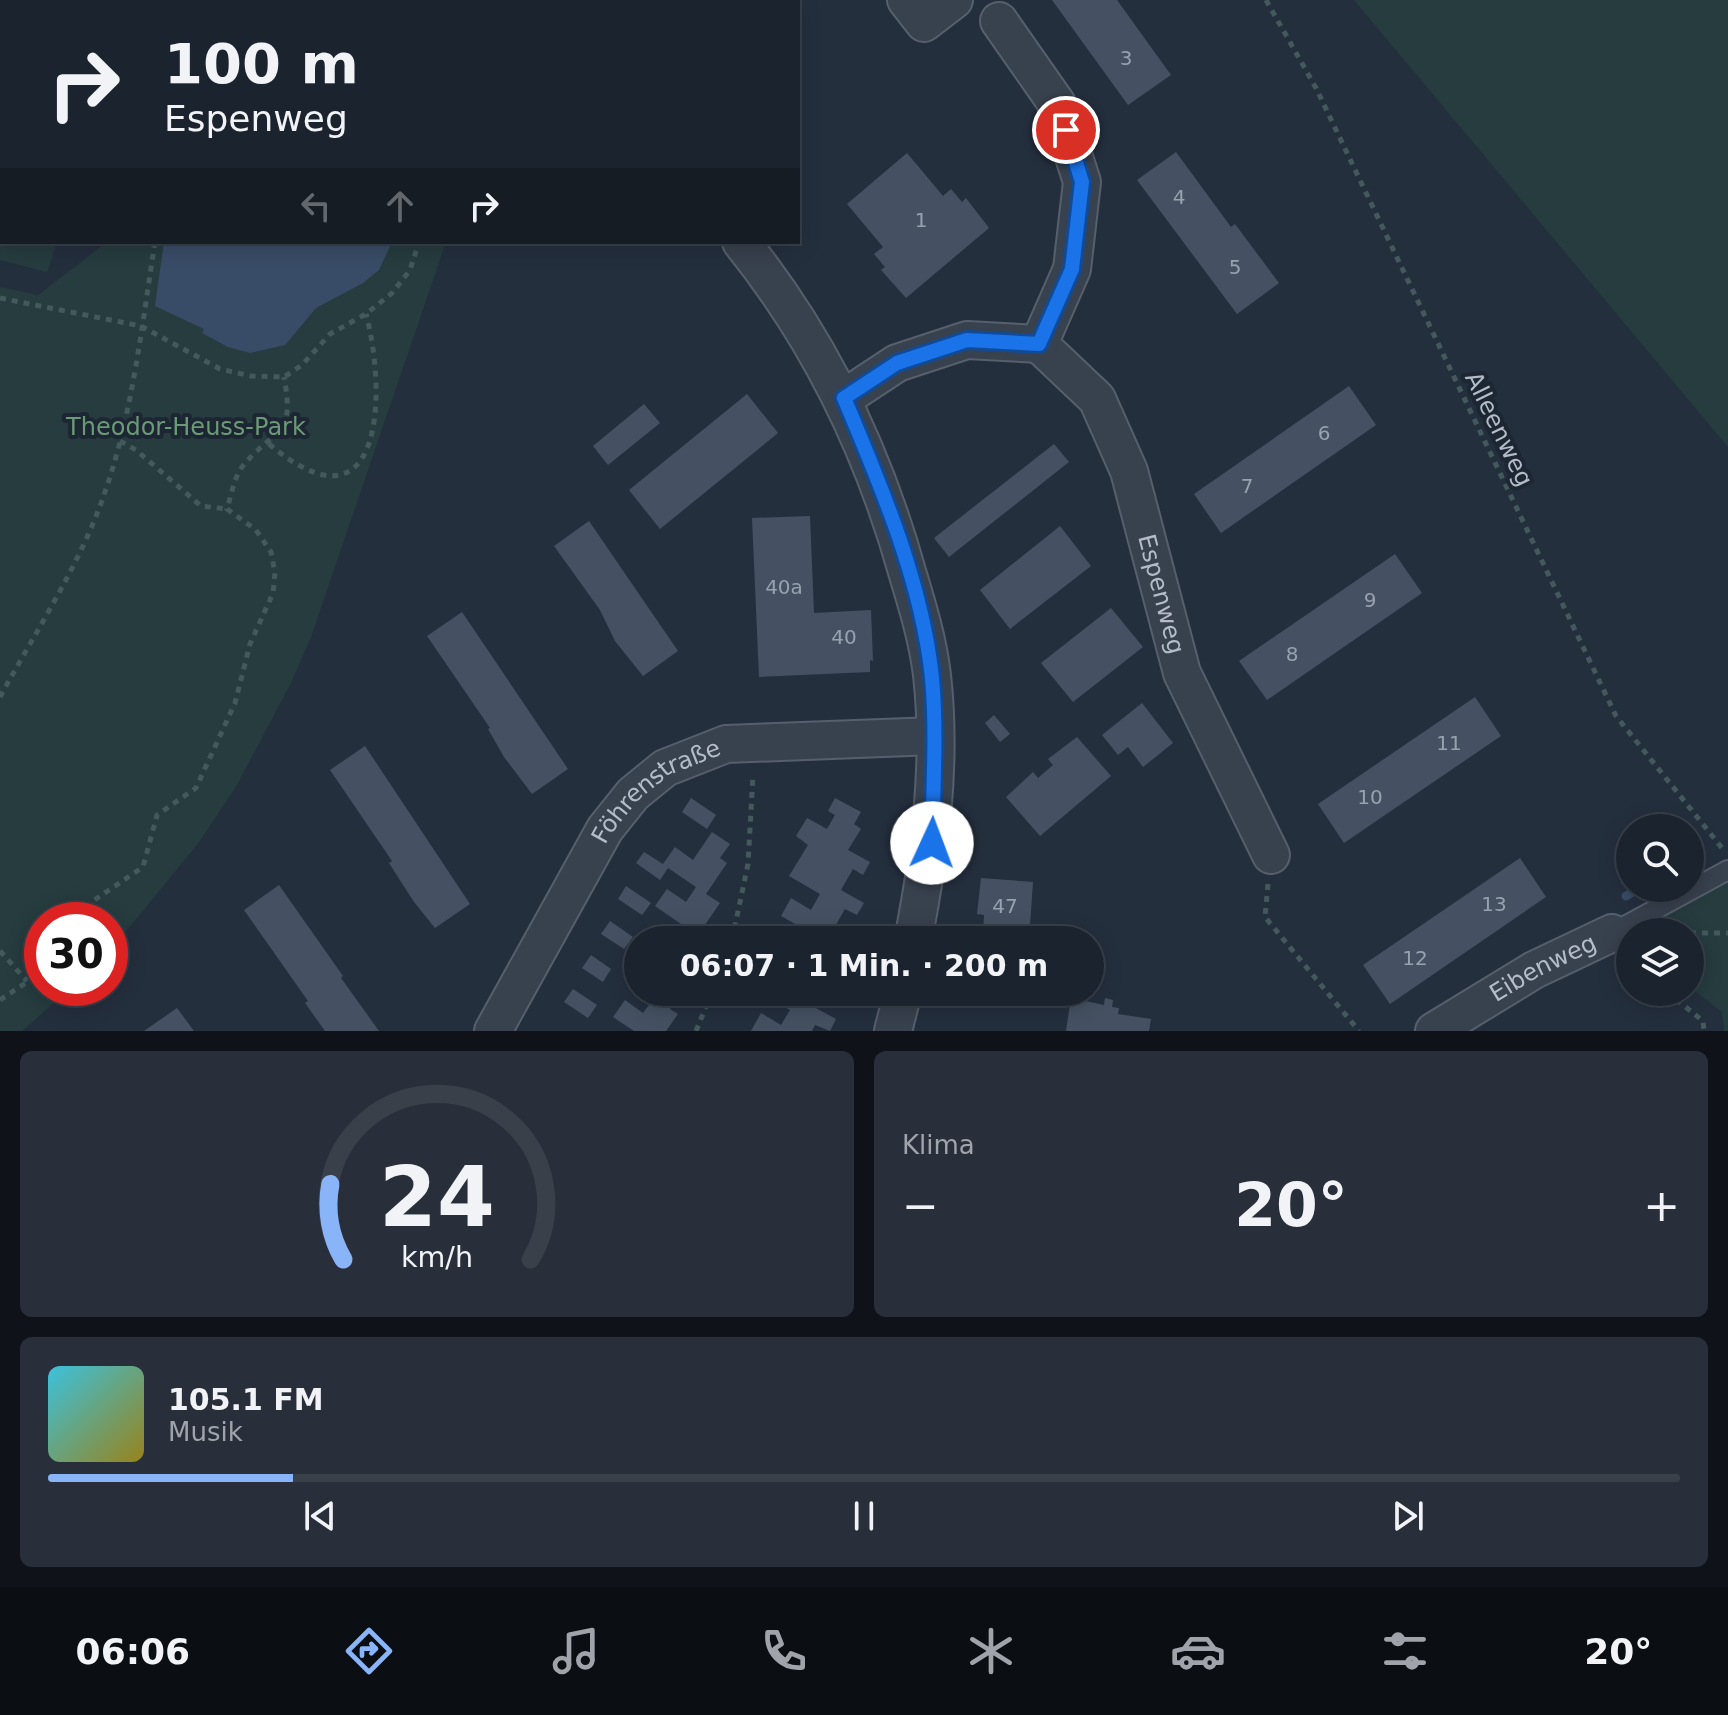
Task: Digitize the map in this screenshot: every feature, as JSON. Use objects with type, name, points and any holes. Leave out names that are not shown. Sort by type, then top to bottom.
[{"type":"street","points":[[906,0],[924,23],[954,0]]},
{"type":"street","points":[[844,398],[897,363],[967,340],[1039,344],[1072,269],[1082,182],[1057,104],[999,21]]},
{"type":"street","points":[[743,244],[782,293],[844,398],[880,487],[926,639],[935,736],[932,843],[916,926]]},
{"type":"street","name":"Espenweg","points":[[1039,344],[1097,399],[1129,471],[1182,673],[1271,855]]},
{"type":"street","name":"Föhrenstraße","points":[[493,1031],[605,829],[633,794],[665,768],[726,744],[935,736]]},
{"type":"street","name":"Eibenweg","points":[[1435,1031],[1534,970],[1612,933]]},
{"type":"street","points":[[893,1031],[899,1006]]},
{"type":"lane","points":[[1612,933],[1728,870]]},
{"type":"path","name":"Alleenweg","points":[[1266,0],[1316,88],[1616,716],[1728,855]]},
{"type":"path","points":[[0,697],[87,537],[120,441],[155,244]]},
{"type":"path","points":[[0,298],[141,326],[220,369],[251,376],[284,377],[302,365],[330,334],[366,314],[392,293],[410,270],[418,244]]},
{"type":"path","points":[[269,444],[296,467],[322,476],[350,471],[363,458],[376,410],[378,378],[366,314]]},
{"type":"path","points":[[227,509],[241,468],[269,444],[285,423],[289,405],[284,377]]},
{"type":"path","points":[[92,902],[143,867],[157,815],[196,788],[235,703],[250,644],[273,593],[275,573],[271,552],[256,530],[227,509],[201,506],[136,450],[120,441]]},
{"type":"path","points":[[735,926],[748,864],[754,742]]},
{"type":"path","points":[[1271,855],[1265,917],[1359,1031]]},
{"type":"path","points":[[1704,933],[1728,933]]},
{"type":"path","points":[[0,951],[24,978]]},
{"type":"path","points":[[0,1000],[24,983]]},
{"type":"path","points":[[696,1031],[706,1006]]},
{"type":"path","points":[[1684,1006],[1703,1021],[1704,1031]]},
{"type":"green space","points":[[1354,0],[1728,0],[1728,447]]},
{"type":"green space","points":[[0,244],[56,244],[47,272],[0,260]]},
{"type":"green space","name":"Theodor-Heuss-Park","points":[[104,244],[445,244],[311,637],[291,683],[237,785],[200,841],[128,929],[128,902],[24,902],[24,1006],[50,1006],[22,1031],[0,1031],[0,287],[38,295]]},
{"type":"green space","points":[[1728,883],[1728,1031],[1724,1031],[1722,1012],[1704,998],[1704,918],[1661,918],[1692,902],[1704,902],[1704,895]]},
{"type":"water","points":[[164,244],[391,244],[379,270],[363,283],[316,308],[285,345],[250,353],[228,347],[202,333],[204,329],[155,306]]},
{"type":"building","points":[[1052,0],[1117,0],[1171,75],[1128,105]]},
{"type":"building","points":[[1176,152],[1231,227],[1235,224],[1279,283],[1237,314],[1137,180]]},
{"type":"building","points":[[907,153],[943,196],[951,189],[962,202],[966,198],[989,228],[906,298],[881,270],[885,267],[874,254],[883,247],[847,204]]},
{"type":"building","points":[[1349,386],[1376,425],[1221,533],[1194,494]]},
{"type":"building","points":[[747,394],[778,433],[660,529],[629,490]]},
{"type":"building","points":[[644,404],[660,423],[608,465],[593,446]]},
{"type":"building","points":[[1054,444],[1069,462],[949,557],[934,538]]},
{"type":"building","points":[[810,516],[814,613],[871,610],[873,661],[870,660],[870,672],[759,677],[752,518]]},
{"type":"building","points":[[589,521],[678,651],[643,676],[615,641],[600,610],[554,546]]},
{"type":"building","points":[[1060,526],[1091,566],[1010,629],[980,590]]},
{"type":"building","points":[[1395,554],[1422,593],[1267,700],[1239,661]]},
{"type":"building","points":[[1111,608],[1143,647],[1073,702],[1041,663]]},
{"type":"building","points":[[462,612],[568,769],[532,794],[504,757],[490,728],[427,636]]},
{"type":"building","points":[[1475,697],[1501,736],[1344,843],[1318,804]]},
{"type":"building","points":[[1142,703],[1173,743],[1143,767],[1128,747],[1118,755],[1102,735]]},
{"type":"building","points":[[994,715],[1010,734],[1000,742],[985,723]]},
{"type":"building","points":[[1077,737],[1111,776],[1040,836],[1006,797],[1033,772],[1038,778],[1053,765],[1048,759]]},
{"type":"building","points":[[365,746],[470,904],[435,928],[414,902],[389,863],[392,861],[330,770]]},
{"type":"building","points":[[691,798],[716,815],[707,829],[682,812]]},
{"type":"building","points":[[835,798],[861,812],[854,824],[861,829],[848,850],[870,862],[863,875],[853,869],[841,890],[864,903],[857,915],[845,909],[835,926],[799,926],[781,916],[791,898],[811,910],[820,894],[789,876],[808,845],[796,836],[807,818],[827,829],[835,815],[828,811]]},
{"type":"building","points":[[712,832],[730,844],[720,858],[727,863],[706,894],[720,903],[704,926],[680,926],[681,924],[655,906],[667,889],[686,902],[696,887],[668,868],[660,880],[636,863],[644,852],[663,864],[675,847],[693,860]]},
{"type":"building","points":[[1520,858],[1546,897],[1390,1004],[1363,965]]},
{"type":"building","points":[[981,878],[1033,882],[1030,926],[983,926],[984,915],[977,914]]},
{"type":"building","points":[[279,885],[379,1031],[325,1031],[305,1003],[308,1001],[244,910]]},
{"type":"building","points":[[626,886],[651,903],[642,915],[618,899]]},
{"type":"building","points":[[610,921],[624,931],[624,949],[601,934]]},
{"type":"building","points":[[591,955],[611,969],[603,982],[582,968]]},
{"type":"building","points":[[573,989],[597,1005],[588,1018],[564,1002]]},
{"type":"building","points":[[1105,998],[1113,1000],[1112,1007],[1119,1008],[1118,1014],[1151,1019],[1149,1031],[1066,1031],[1070,1006],[1104,1006]]},
{"type":"building","points":[[624,1001],[624,1006],[633,1006],[643,1013],[648,1006],[672,1006],[670,1009],[678,1014],[666,1031],[634,1031],[613,1017]]},
{"type":"building","points":[[783,1006],[815,1006],[836,1019],[830,1031],[815,1025],[812,1031],[751,1031],[761,1013],[781,1025],[790,1010]]},
{"type":"building","points":[[177,1008],[194,1031],[144,1031]]},
{"type":"route","points":[[932,843],[935,736],[926,639],[875,473],[844,398],[897,363],[967,340],[1039,344],[1072,269],[1082,182],[1066,130]]}]
